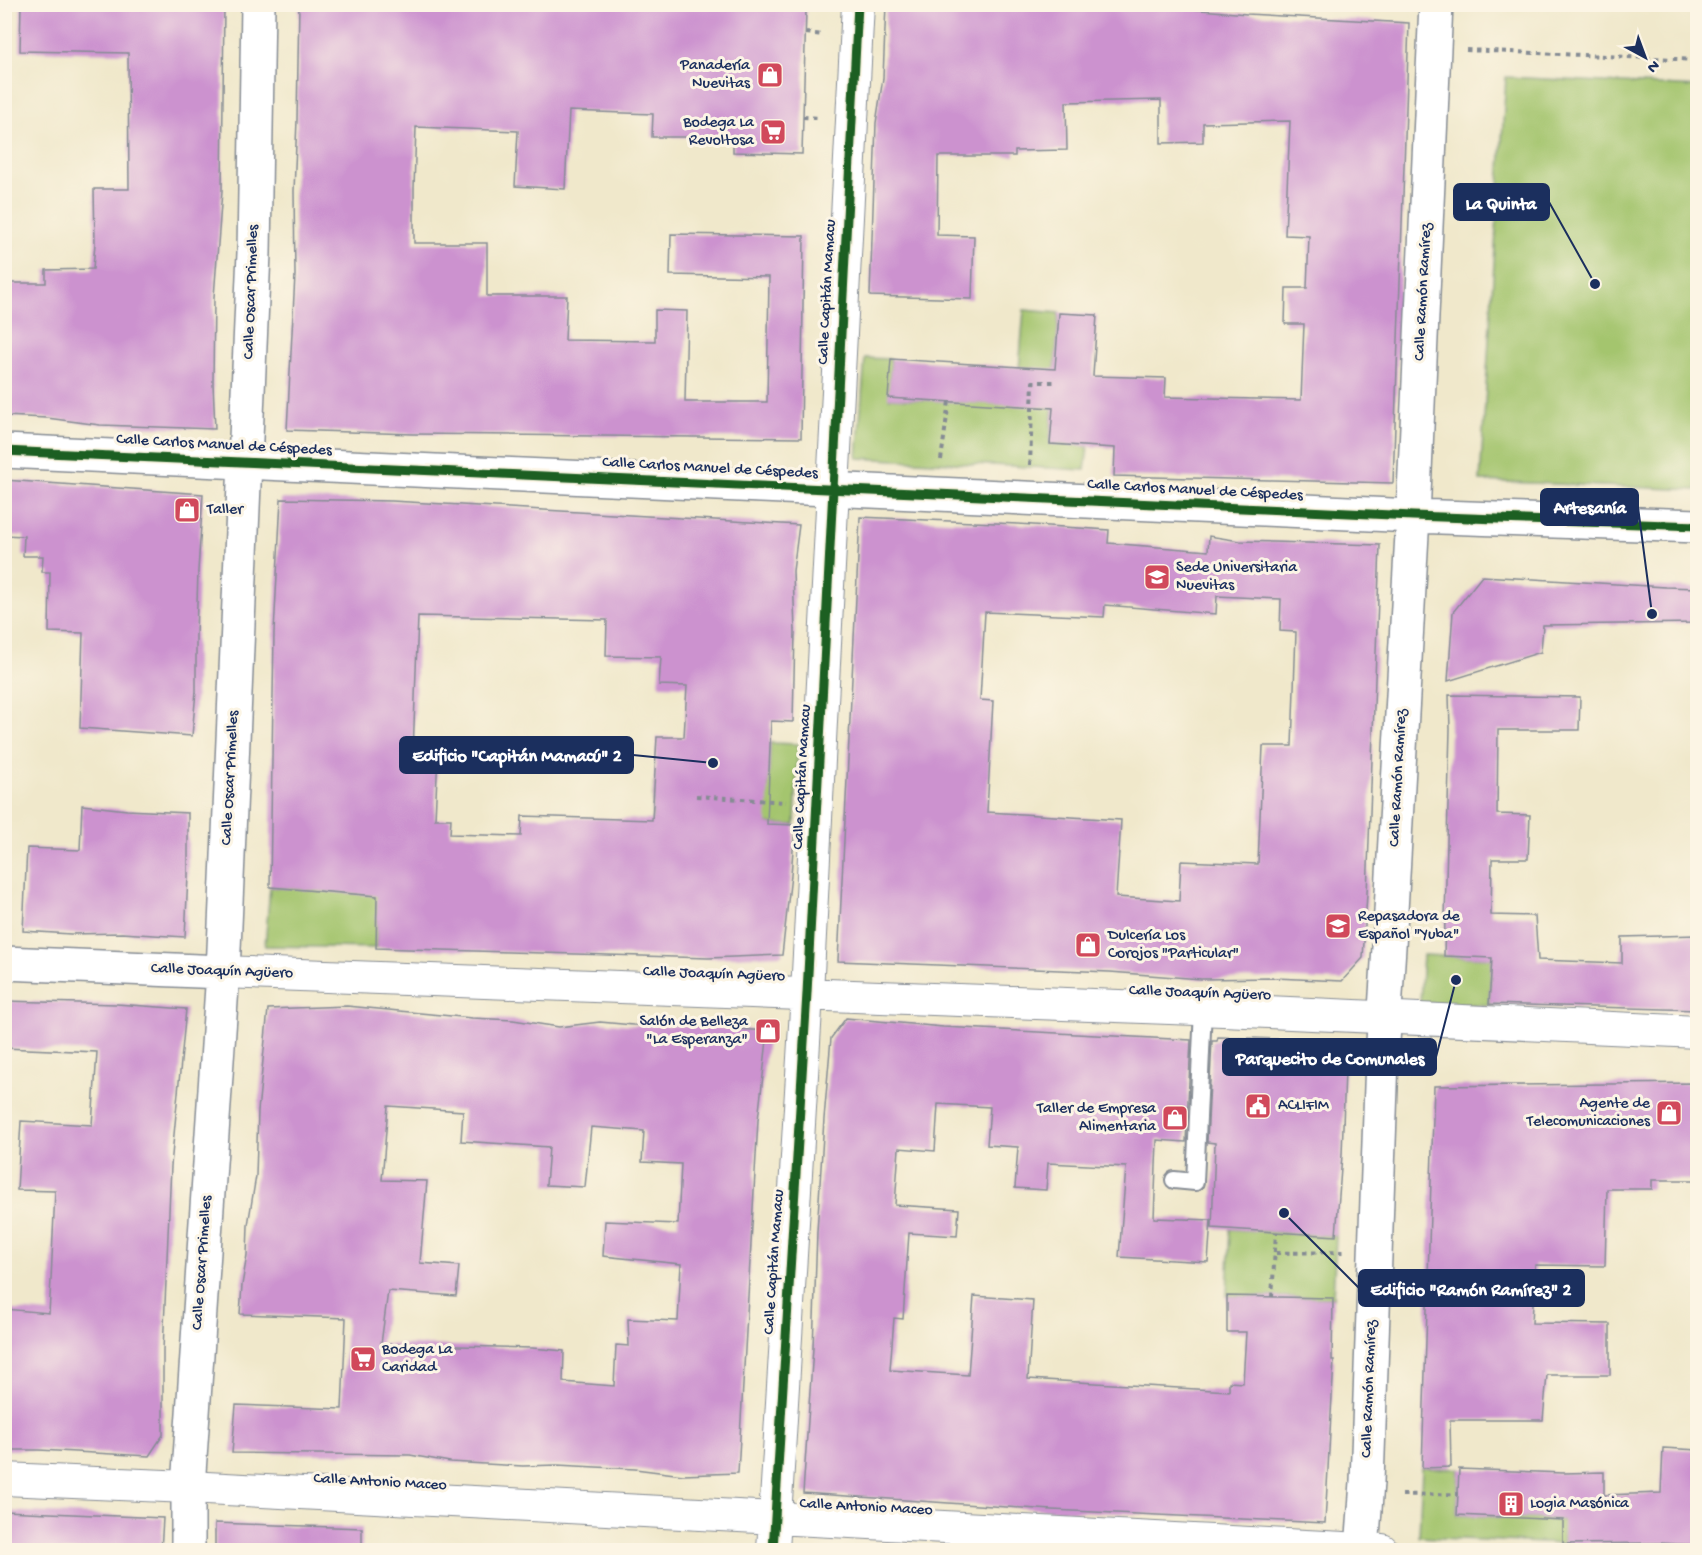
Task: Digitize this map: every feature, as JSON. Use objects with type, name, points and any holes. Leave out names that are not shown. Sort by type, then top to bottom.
[{"type":"street","name":"Calle Oscar Primelles","points":[[188,1551],[188,1487],[223,972],[254,253],[258,4]]},
{"type":"street","name":"Calle Capitán Mamacu","points":[[773,1551],[807,993],[858,4]]},
{"type":"street","name":"Calle Ramón Ramírez","points":[[1362,1550],[1367,1482],[1384,1016],[1413,516],[1436,4]]},
{"type":"street","name":"Calle Carlos Manuel de Céspedes","points":[[4,451],[1413,516],[1698,526]]},
{"type":"street","name":"Calle Joaquín Agüero","points":[[4,963],[1384,1016],[1698,1032]]},
{"type":"street","name":"Calle Antonio Maceo","points":[[4,1479],[1382,1551]]},
{"type":"lane","points":[[1174,1180],[1195,1182],[1203,1009]]},
{"type":"path","points":[[1435,48],[1698,60]]},
{"type":"path","points":[[1029,498],[1033,382],[1054,382]]},
{"type":"path","points":[[938,494],[949,402]]},
{"type":"path","points":[[696,796],[817,804]]},
{"type":"path","points":[[1272,1297],[1276,1232]]},
{"type":"path","points":[[1276,1253],[1375,1250]]},
{"type":"path","points":[[1402,1495],[1459,1494]]},
{"type":"green space","points":[[1506,77],[1697,87],[1697,490],[1480,481]]},
{"type":"green space","points":[[1024,310],[1059,313],[1050,444],[1088,446],[1085,470],[857,458],[865,358],[891,359],[889,398],[1016,405]]},
{"type":"green space","points":[[770,743],[798,744],[795,825],[652,820],[654,782],[768,787]]},
{"type":"green space","points":[[270,887],[378,894],[376,948],[265,946]]},
{"type":"green space","points":[[1423,955],[1492,958],[1489,1005],[1420,1003]]},
{"type":"green space","points":[[1230,1229],[1336,1236],[1333,1298],[1227,1296]]},
{"type":"green space","points":[[1422,1468],[1459,1469],[1457,1515],[1564,1520],[1563,1544],[1419,1537]]},
{"type":"building","points":[[21,4],[224,4],[222,191],[214,297],[215,429],[100,425],[47,418],[4,416],[4,283],[46,283],[46,270],[93,269],[94,189],[129,189],[128,53],[20,51]]},
{"type":"building","points":[[299,4],[718,4],[718,7],[806,10],[802,154],[733,152],[733,137],[652,137],[653,114],[569,111],[565,189],[515,186],[518,131],[416,127],[414,188],[414,243],[487,243],[487,296],[567,296],[565,340],[655,341],[655,310],[687,311],[685,402],[767,402],[769,277],[670,275],[671,234],[804,236],[801,438],[413,434],[287,430],[295,275],[294,191]]},
{"type":"building","points":[[886,4],[1132,4],[1247,14],[1409,23],[1393,483],[1114,476],[1115,448],[1050,444],[1053,408],[888,398],[891,359],[1055,369],[1059,313],[1097,315],[1093,376],[1166,378],[1165,397],[1301,400],[1304,324],[1285,324],[1286,288],[1307,288],[1309,236],[1285,235],[1290,121],[1203,123],[1203,142],[1161,143],[1161,100],[1066,102],[1067,150],[1015,151],[1015,156],[938,156],[937,235],[974,236],[972,299],[870,296],[876,123],[883,78]]},
{"type":"building","points":[[4,480],[203,494],[198,571],[196,691],[192,736],[80,728],[83,633],[49,632],[50,572],[42,572],[43,556],[23,556],[24,536],[4,535]]},
{"type":"building","points":[[281,499],[392,501],[799,525],[793,571],[795,632],[793,722],[771,721],[767,824],[795,825],[782,955],[708,958],[376,948],[377,896],[270,887],[274,632]],"holes":[[[418,616],[607,620],[606,656],[661,657],[659,685],[687,686],[684,737],[657,737],[652,820],[522,816],[521,836],[450,834],[451,819],[435,819],[438,754],[413,753]]]},
{"type":"building","points":[[860,517],[1109,530],[1108,543],[1208,551],[1209,536],[1240,541],[1380,545],[1363,958],[1342,981],[1275,978],[1201,979],[1110,972],[838,961]],"holes":[[[1217,596],[1281,599],[1280,631],[1296,632],[1292,746],[1263,746],[1258,864],[1181,861],[1179,901],[1116,897],[1121,820],[987,812],[993,701],[980,700],[985,612],[1104,617],[1105,605],[1216,614]]]},
{"type":"building","points":[[1482,576],[1698,588],[1698,623],[1543,625],[1541,652],[1448,681],[1453,612]]},
{"type":"building","points":[[1449,695],[1580,697],[1579,730],[1498,730],[1497,814],[1530,815],[1528,859],[1492,859],[1491,915],[1535,916],[1538,960],[1622,963],[1622,937],[1698,935],[1698,1010],[1489,1004],[1492,958],[1444,956]]},
{"type":"building","points":[[82,805],[188,813],[185,937],[23,931],[27,848],[80,850]]},
{"type":"building","points":[[4,1001],[116,1004],[186,1009],[171,1166],[163,1350],[163,1435],[149,1456],[4,1450],[4,1309],[49,1313],[51,1280],[55,1191],[17,1190],[21,1121],[92,1125],[97,1052],[4,1048]]},
{"type":"building","points":[[347,1006],[513,1020],[559,1027],[600,1022],[768,1031],[758,1120],[738,1473],[683,1475],[635,1469],[450,1462],[410,1455],[232,1453],[236,1405],[342,1409],[346,1318],[240,1314],[248,1225],[256,1176],[258,1111],[268,1009]],"holes":[[[388,1106],[463,1111],[461,1141],[549,1147],[546,1185],[585,1187],[591,1127],[644,1131],[642,1162],[681,1164],[678,1224],[605,1221],[603,1256],[681,1264],[678,1321],[628,1319],[629,1346],[616,1345],[614,1386],[563,1382],[564,1351],[381,1344],[388,1291],[456,1296],[459,1266],[420,1263],[427,1181],[382,1180]]]},
{"type":"building","points":[[846,1018],[943,1027],[1191,1040],[1186,1142],[1157,1140],[1154,1218],[1211,1220],[1208,1262],[1119,1257],[1126,1167],[1048,1163],[1046,1190],[1015,1188],[1018,1147],[987,1145],[990,1107],[938,1104],[935,1151],[899,1148],[895,1205],[959,1209],[957,1236],[909,1233],[903,1319],[894,1318],[890,1370],[968,1375],[974,1296],[1033,1300],[1028,1379],[1229,1391],[1229,1382],[1243,1383],[1246,1332],[1227,1332],[1227,1296],[1333,1298],[1332,1360],[1334,1360],[1325,1523],[1052,1510],[803,1493],[813,1348],[817,1232],[831,1038]]},
{"type":"building","points":[[1218,1037],[1346,1041],[1342,1155],[1336,1236],[1212,1228],[1215,1143],[1207,1142],[1212,1041],[1217,1041]]},
{"type":"building","points":[[1698,1083],[1698,1180],[1652,1180],[1652,1189],[1607,1189],[1605,1266],[1535,1265],[1532,1323],[1610,1324],[1610,1375],[1547,1375],[1543,1420],[1450,1420],[1451,1467],[1422,1468],[1434,1086]]},
{"type":"building","points":[[1663,1448],[1698,1450],[1698,1545],[1563,1544],[1563,1520],[1457,1515],[1459,1469],[1564,1473],[1604,1472],[1604,1495],[1661,1493]]},
{"type":"building","points":[[4,1511],[163,1518],[161,1551],[4,1551]]},
{"type":"building","points":[[215,1523],[362,1528],[362,1551],[215,1551]]},
{"type":"cycle path","points":[[773,1550],[807,993],[858,4]]},
{"type":"cycle path","points":[[4,451],[1413,516],[1698,526]]},
{"type":"place","name":"Panadería Nuevitas","points":[[770,75]]},
{"type":"place","name":"Bodega La Revoltosa","points":[[773,132]]},
{"type":"place","name":"La Quinta","points":[[1595,284]]},
{"type":"place","name":"Taller","points":[[187,510]]},
{"type":"place","name":"Sede Universitaria Nuevitas","points":[[1157,577]]},
{"type":"place","name":"Artesanía","points":[[1652,614]]},
{"type":"place","name":"Edificio \"Capitán Mamacú\" 2","points":[[713,763]]},
{"type":"place","name":"Repasadora de Español \"Yuba\"","points":[[1338,926]]},
{"type":"place","name":"Dulcería Los Corojos \"Particular\"","points":[[1088,945]]},
{"type":"place","name":"Parquecito de Comunales","points":[[1456,980]]},
{"type":"place","name":"Salón de Belleza \"La Esperanza\"","points":[[768,1031]]},
{"type":"place","name":"ACLIFIM","points":[[1258,1106]]},
{"type":"place","name":"Agente de Telecomunicaciones","points":[[1669,1113]]},
{"type":"place","name":"Taller de Empresa Alimentaria","points":[[1175,1118]]},
{"type":"place","name":"Edificio \"Ramón Ramírez\" 2","points":[[1284,1213]]},
{"type":"place","name":"Bodega La Caridad","points":[[363,1359]]},
{"type":"place","name":"Logia Masónica","points":[[1511,1504]]}]
